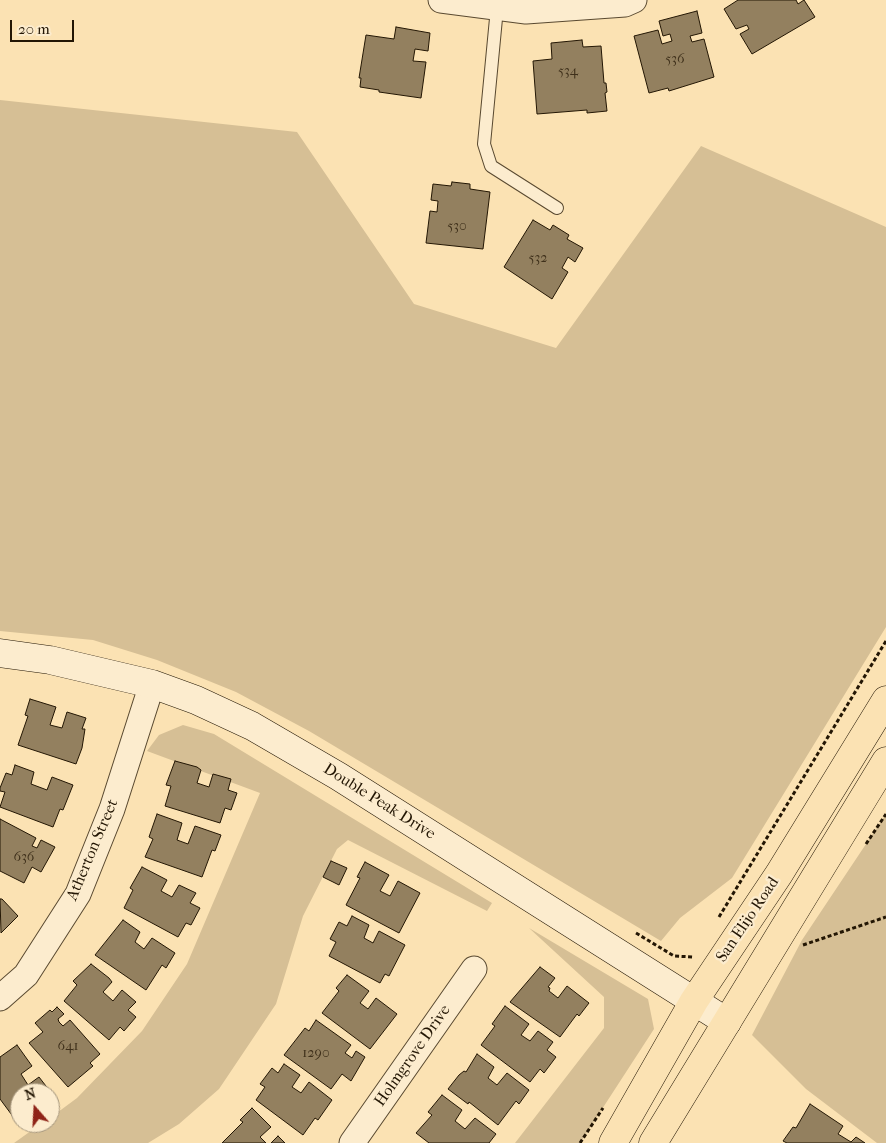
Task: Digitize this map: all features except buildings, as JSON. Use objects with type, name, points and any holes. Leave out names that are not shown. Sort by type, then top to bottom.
[{"type":"main road","name":"San Elijo Road","points":[[613,1143],[694,1001],[778,874],[886,700]]},
{"type":"main road","name":"San Elijo Road","points":[[653,1143],[886,761]]},
{"type":"street","points":[[441,0],[526,11],[625,4],[634,0]]},
{"type":"street","name":"Double Peak Drive","points":[[0,653],[50,660],[152,684],[196,700],[296,750],[727,1022]]},
{"type":"street","name":"Atherton Street","points":[[0,998],[26,975],[78,894],[112,809],[152,684]]},
{"type":"street","name":"Holmgrove Drive","points":[[352,1143],[474,969]]},
{"type":"lane","points":[[497,8],[484,144],[491,166],[557,208]]},
{"type":"path","points":[[715,923],[886,641]]},
{"type":"path","points":[[798,946],[886,917]]},
{"type":"path","points":[[674,956],[694,957],[699,948]]},
{"type":"shaded area","points":[[0,100],[297,132],[414,304],[556,348],[701,146],[886,227],[886,627],[732,878],[680,918],[661,941],[309,731],[236,692],[157,660],[93,640],[0,631]]},
{"type":"shaded area","points":[[183,725],[214,734],[492,903],[487,911],[348,840],[337,849],[303,916],[276,1004],[219,1089],[179,1124],[148,1143],[14,1143],[28,1133],[60,1133],[60,1111],[77,1098],[142,1031],[187,964],[260,793],[147,751],[159,735]]},
{"type":"shaded area","points":[[886,814],[886,1143],[877,1143],[806,1089],[752,1035],[802,940]]},
{"type":"shaded area","points":[[529,928],[648,999],[654,1029],[580,1143],[515,1143],[604,1028],[604,997]]}]
